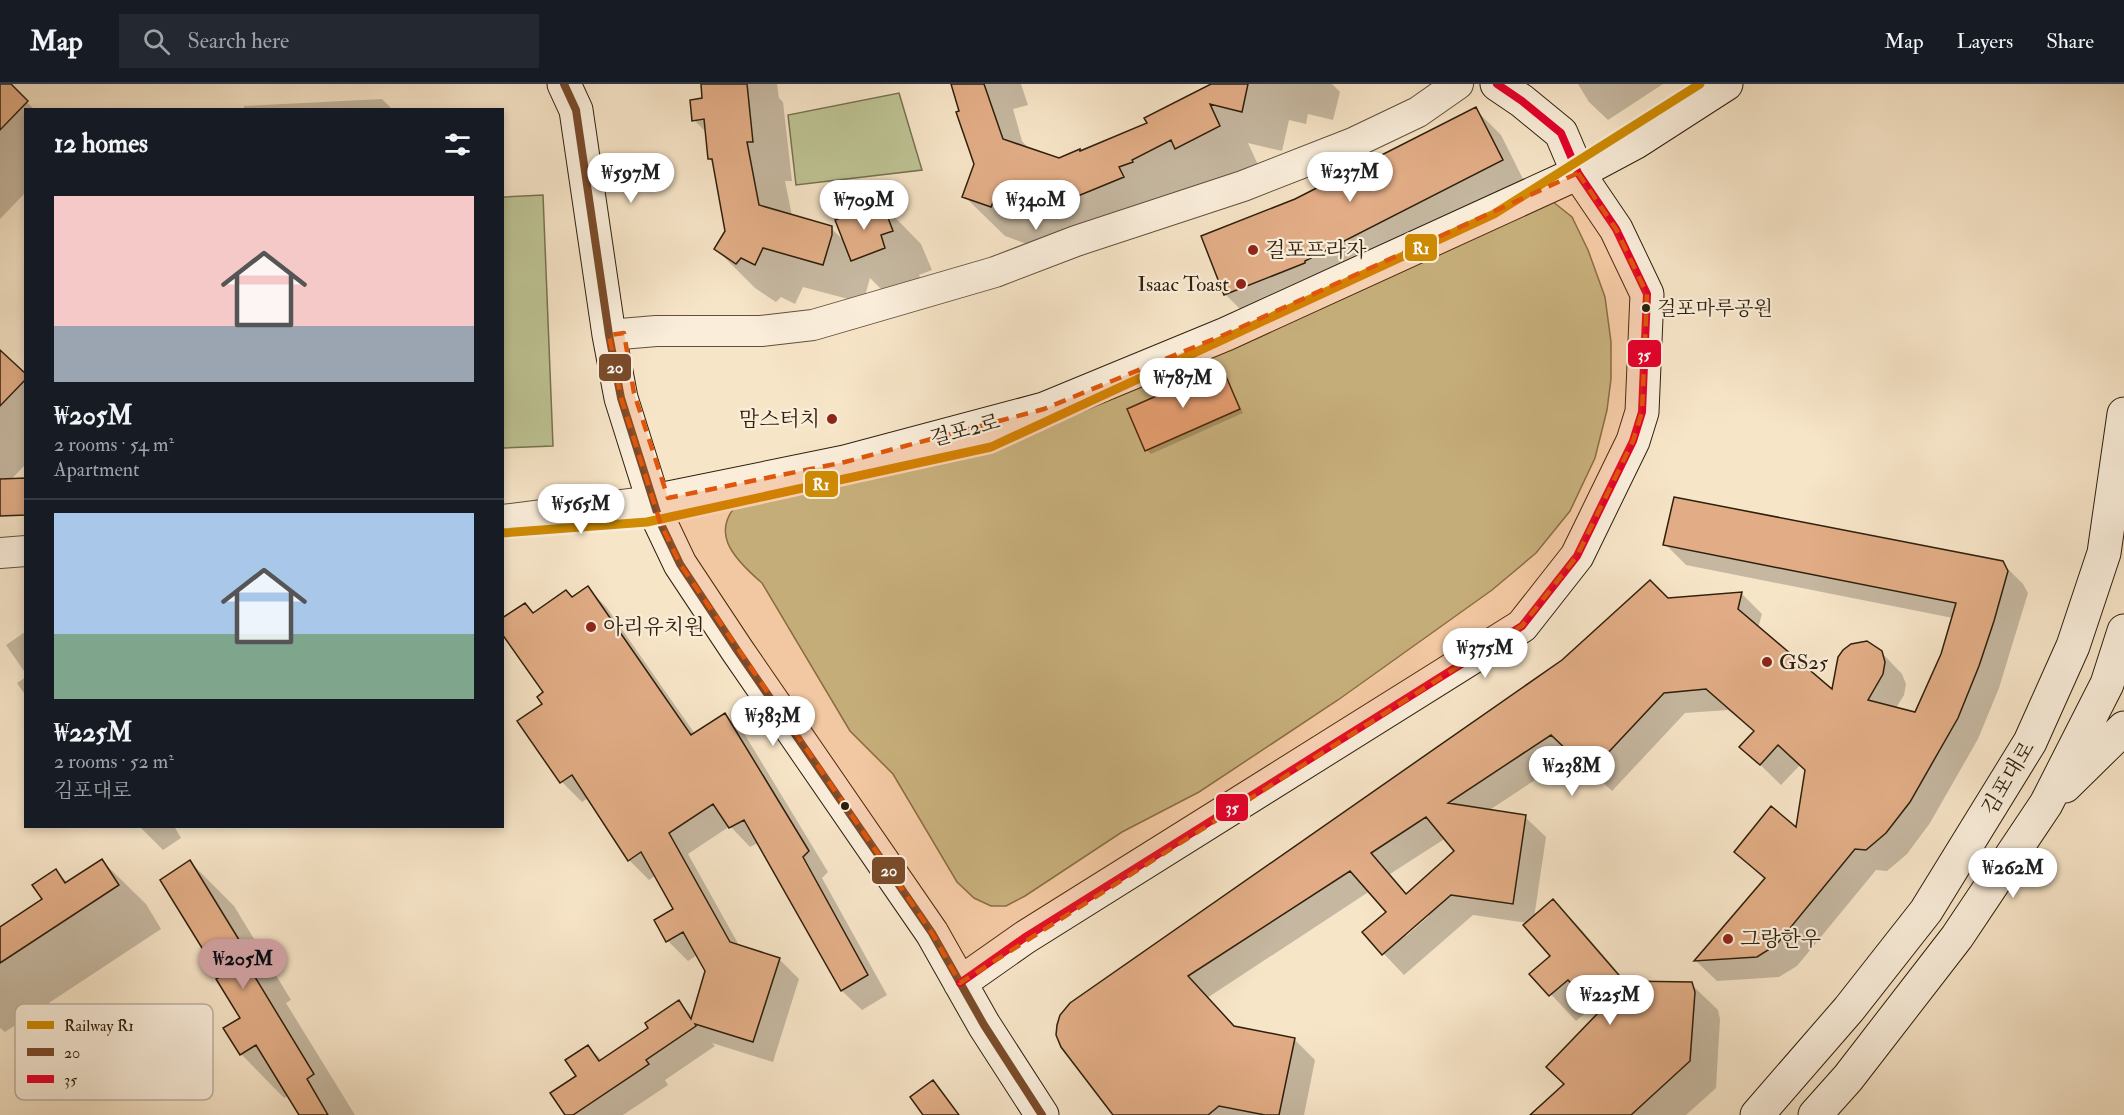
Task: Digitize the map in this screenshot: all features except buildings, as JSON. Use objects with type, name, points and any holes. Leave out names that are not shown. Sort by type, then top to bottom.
[{"type":"street","points":[[564,84],[576,110],[617,334],[661,500],[692,554],[816,740],[946,922],[968,977],[1042,1115]]},
{"type":"street","points":[[586,84],[613,249],[617,334]]},
{"type":"street","points":[[617,334],[656,331],[761,332],[813,325],[995,272],[1076,241],[1243,186],[1353,143],[1418,112],[1458,84]]},
{"type":"street","points":[[968,977],[1024,938],[1522,626],[1577,556],[1633,441],[1642,412],[1647,294],[1616,229],[1578,173],[1560,133],[1522,101],[1497,84]]},
{"type":"street","name":"걸포2로","points":[[504,520],[661,500],[845,462],[1044,409],[1226,334],[1578,173],[1635,142],[1726,84]]},
{"type":"street","name":"김포대로","points":[[1757,1115],[1849,1009],[1919,920],[2030,742],[2114,556],[2124,414]]},
{"type":"street","points":[[0,553],[24,551]]},
{"type":"street","name":"김포대로","points":[[1815,1115],[1848,1078],[1957,937],[2046,804],[2107,684],[2124,631]]},
{"type":"street","points":[[2046,804],[2124,729]]},
{"type":"street","points":[[968,977],[998,1013],[1060,1115]]},
{"type":"highlighted area","points":[[1578,173],[1616,229],[1647,294],[1642,412],[1633,441],[1577,556],[1522,626],[960,983],[932,933],[680,564],[660,522],[621,398],[609,335],[624,333],[634,393],[668,498],[845,462],[1044,409],[1226,334]]},
{"type":"green space","points":[[899,93],[922,170],[796,185],[788,115]]},
{"type":"green space","points":[[543,195],[553,446],[504,448],[504,197]]},
{"type":"green space","name":"걸포마루공원","points":[[1552,201],[1572,217],[1588,250],[1605,297],[1611,342],[1611,379],[1607,410],[1595,458],[1570,511],[1536,553],[1492,590],[1338,700],[1199,792],[1122,832],[1006,906],[991,906],[974,898],[957,882],[893,774],[850,731],[762,583],[734,554],[725,532],[727,521],[733,510],[744,498],[1209,356],[1355,293]]},
{"type":"rail line","name":"R1","points":[[504,533],[647,522],[991,447],[1494,214],[1700,84]]},
{"type":"transit line","name":"20","points":[[564,84],[576,110],[609,335],[621,398],[660,522],[680,564],[932,933],[984,1025],[1042,1115]]},
{"type":"transit line","name":"35","points":[[960,983],[1024,938],[1522,626],[1577,556],[1633,441],[1642,412],[1647,294],[1616,229],[1578,173],[1561,133],[1497,84]]},
{"type":"place","name":"걸포프라자","points":[[1253,250]]},
{"type":"place","name":"Isaac Toast","points":[[1241,284]]},
{"type":"place","name":"걸포마루공원","points":[[1646,308]]},
{"type":"place","name":"맘스터치","points":[[832,419]]},
{"type":"place","name":"아리유치원","points":[[591,627]]},
{"type":"place","name":"GS25","points":[[1767,662]]},
{"type":"place","name":"그랑한우","points":[[1728,939]]}]
